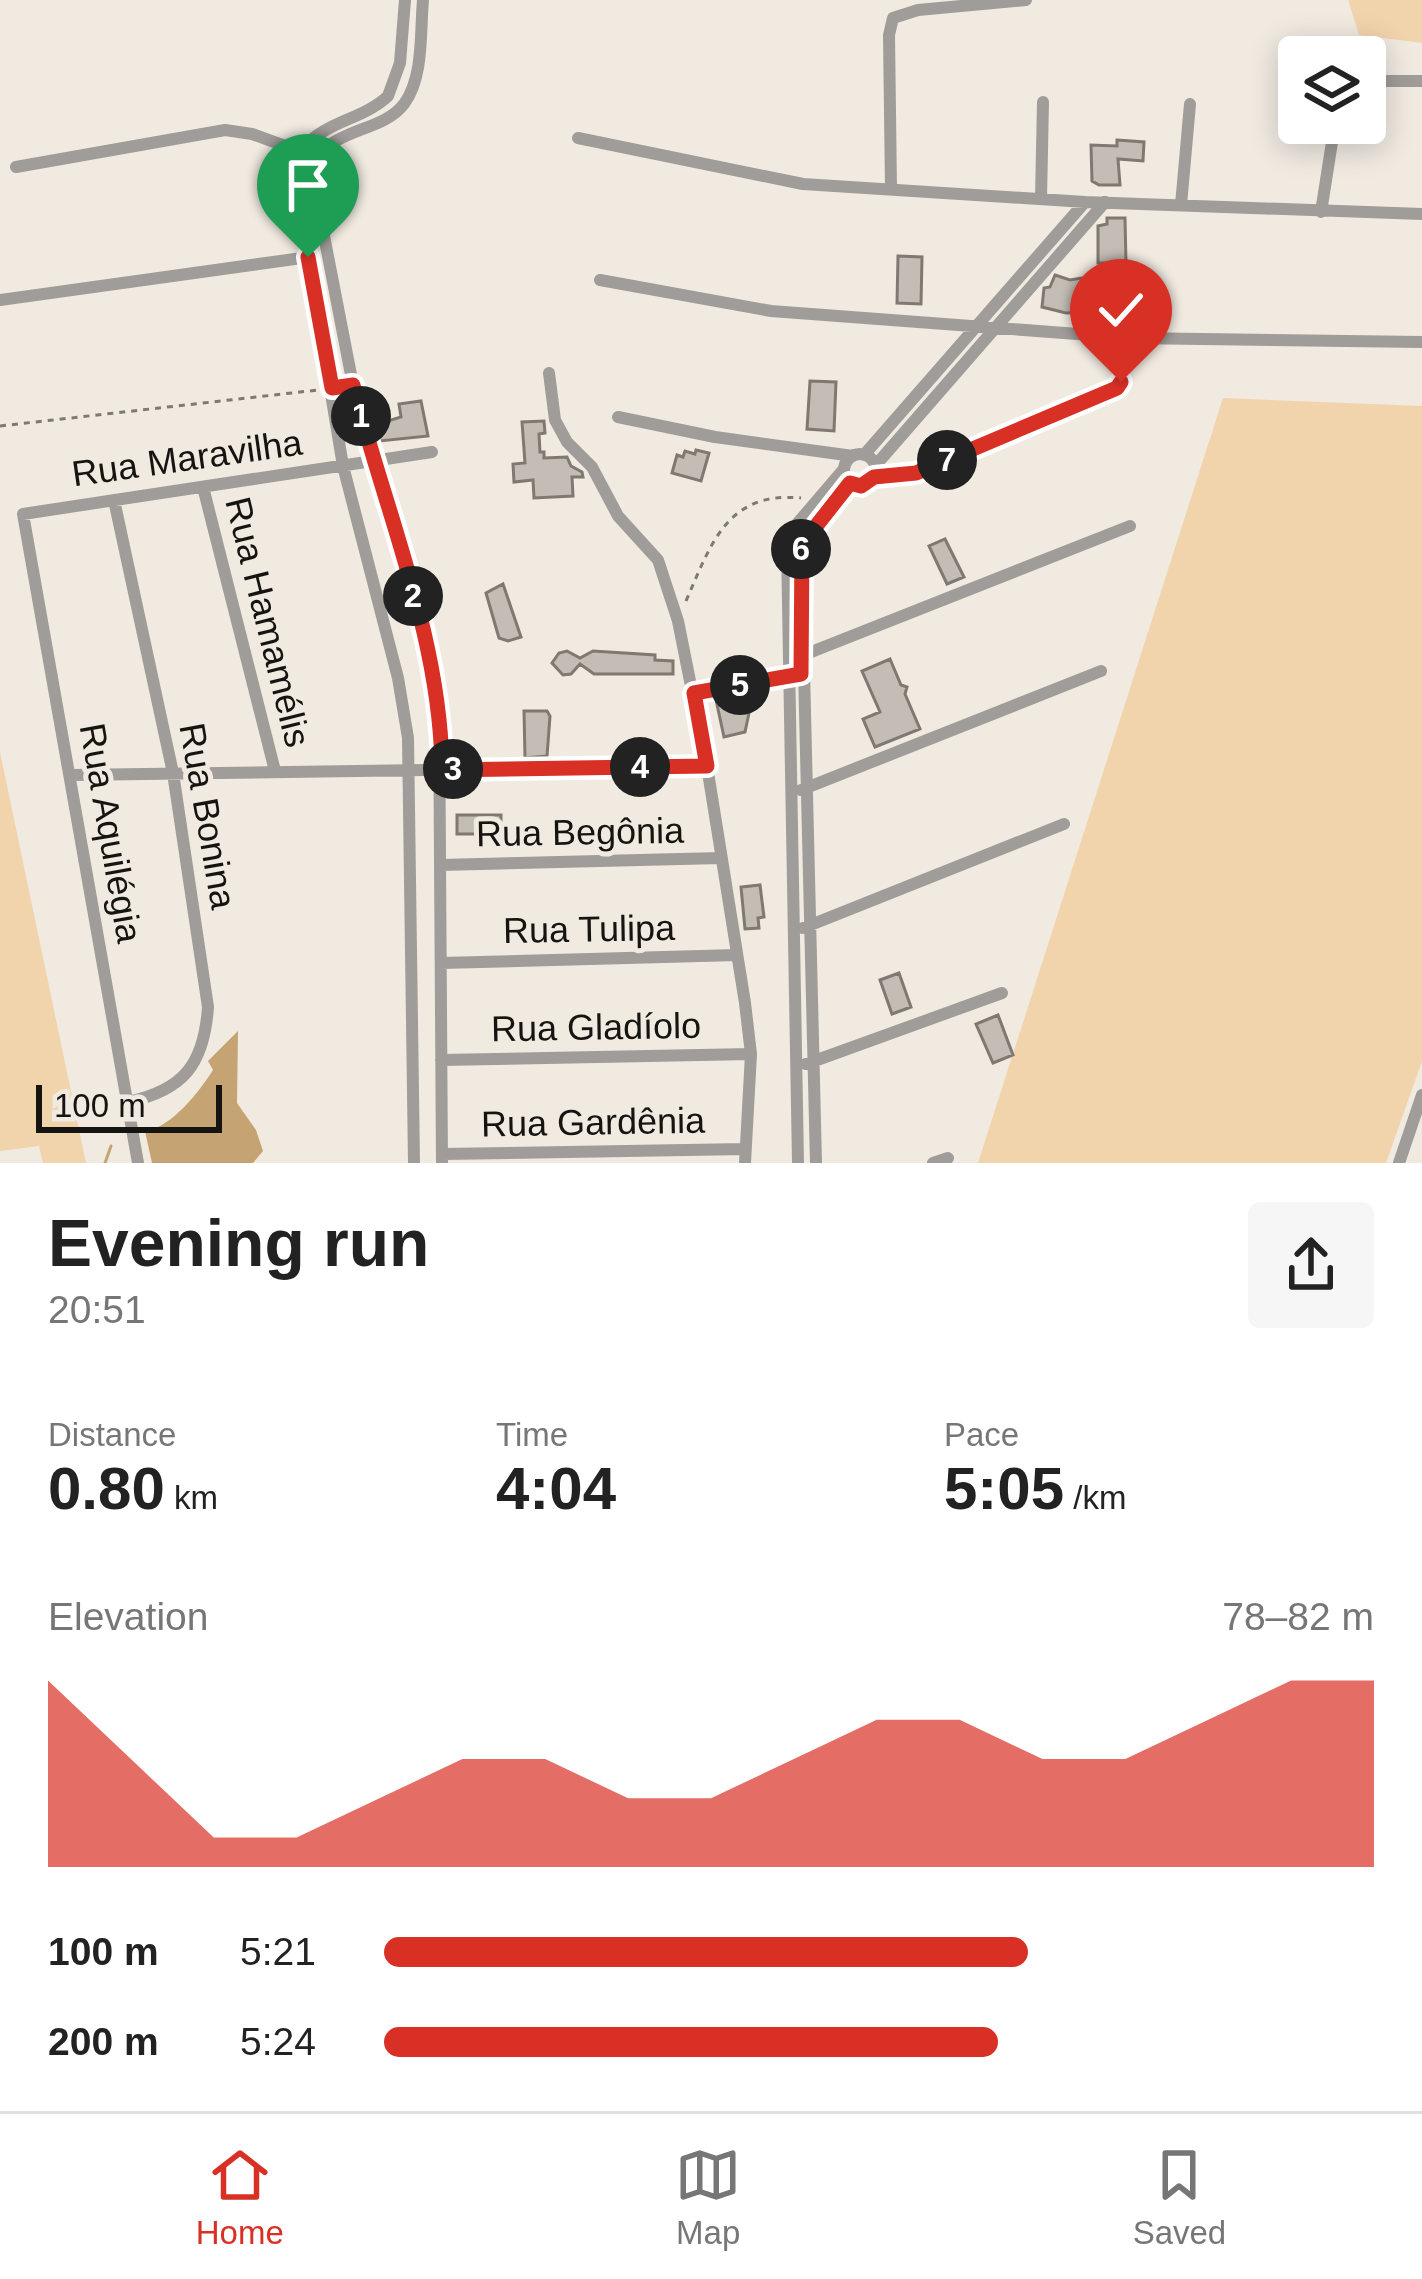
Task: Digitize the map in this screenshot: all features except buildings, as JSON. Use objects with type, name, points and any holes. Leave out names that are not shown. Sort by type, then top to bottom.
[{"type":"street","points":[[405,0],[400,63],[388,97],[320,132],[300,152],[296,177],[343,466],[398,678],[410,769],[414,1163]]},
{"type":"street","points":[[423,0],[414,85],[402,106],[382,122],[335,140],[318,158],[314,189],[353,385],[434,678],[441,721],[442,1159]]},
{"type":"street","points":[[891,189],[889,35],[893,18],[918,10],[1026,0]]},
{"type":"street","points":[[1386,81],[1422,81]]},
{"type":"street","points":[[1040,199],[1043,102]]},
{"type":"street","points":[[1181,205],[1190,104]]},
{"type":"street","points":[[16,166],[224,130],[252,134],[318,158]]},
{"type":"street","points":[[578,138],[769,180],[1085,202],[1422,214]]},
{"type":"street","points":[[1321,212],[1332,144]]},
{"type":"street","points":[[816,1163],[806,789],[794,675],[787,660],[788,541],[815,501],[980,324],[1085,202]]},
{"type":"street","points":[[850,483],[866,485],[1105,202]]},
{"type":"street","points":[[0,300],[308,257]]},
{"type":"street","points":[[600,280],[751,309],[1131,338],[1422,342]]},
{"type":"street","points":[[618,417],[715,437],[859,455],[875,472],[916,473],[1117,388],[1131,338]]},
{"type":"street","points":[[549,373],[555,421],[567,442],[592,467],[618,516],[658,560],[678,621],[707,766],[751,1054],[745,1156]]},
{"type":"street","points":[[332,388],[353,385]]},
{"type":"street","name":"Rua Maravilha","points":[[22,514],[432,452]]},
{"type":"street","points":[[844,469],[850,483]]},
{"type":"street","points":[[798,1163],[790,793],[794,675],[802,656],[802,544],[850,483]]},
{"type":"street","name":"Rua Hamamélis","points":[[202,487],[274,771]]},
{"type":"street","name":"Rua Bonina","points":[[114,500],[173,773],[208,1007],[204,1042],[182,1080],[152,1097],[128,1102]]},
{"type":"street","name":"Rua Aquilégia","points":[[22,514],[138,1163]]},
{"type":"street","points":[[787,660],[1130,526]]},
{"type":"street","points":[[790,793],[1101,671]]},
{"type":"street","points":[[694,693],[794,675]]},
{"type":"street","points":[[71,776],[707,766]]},
{"type":"street","points":[[792,933],[1064,824]]},
{"type":"street","name":"Rua Begônia","points":[[440,865],[721,858]]},
{"type":"street","name":"Rua Tulipa","points":[[441,963],[737,956]]},
{"type":"street","points":[[796,1065],[813,1063],[1002,993]]},
{"type":"street","name":"Rua Gladíolo","points":[[441,1060],[751,1054]]},
{"type":"street","points":[[1399,1163],[1422,1095]]},
{"type":"street","name":"Rua Gardênia","points":[[442,1159],[745,1156]]},
{"type":"path","points":[[0,426],[332,388]]},
{"type":"path","points":[[678,621],[707,554],[732,515],[773,499],[815,501]]},
{"type":"shaded area","points":[[1348,0],[1422,0],[1422,43],[1359,35]]},
{"type":"shaded area","points":[[1223,398],[1422,406],[1422,1061],[1386,1163],[978,1163]]},
{"type":"shaded area","points":[[0,752],[86,1163],[43,1163],[39,1146],[0,1151]]},
{"type":"shaded area","points":[[238,1031],[237,1103],[256,1130],[263,1151],[253,1163],[152,1163],[145,1131],[184,1108],[213,1070],[208,1061]]},
{"type":"waterway","points":[[105,1163],[111,1146]]},
{"type":"route","points":[[308,257],[332,388],[353,385],[418,610],[439,706],[442,770],[707,766],[694,693],[801,674],[802,544],[850,483],[861,486],[874,477],[916,473],[1117,388],[1121,382]]}]
